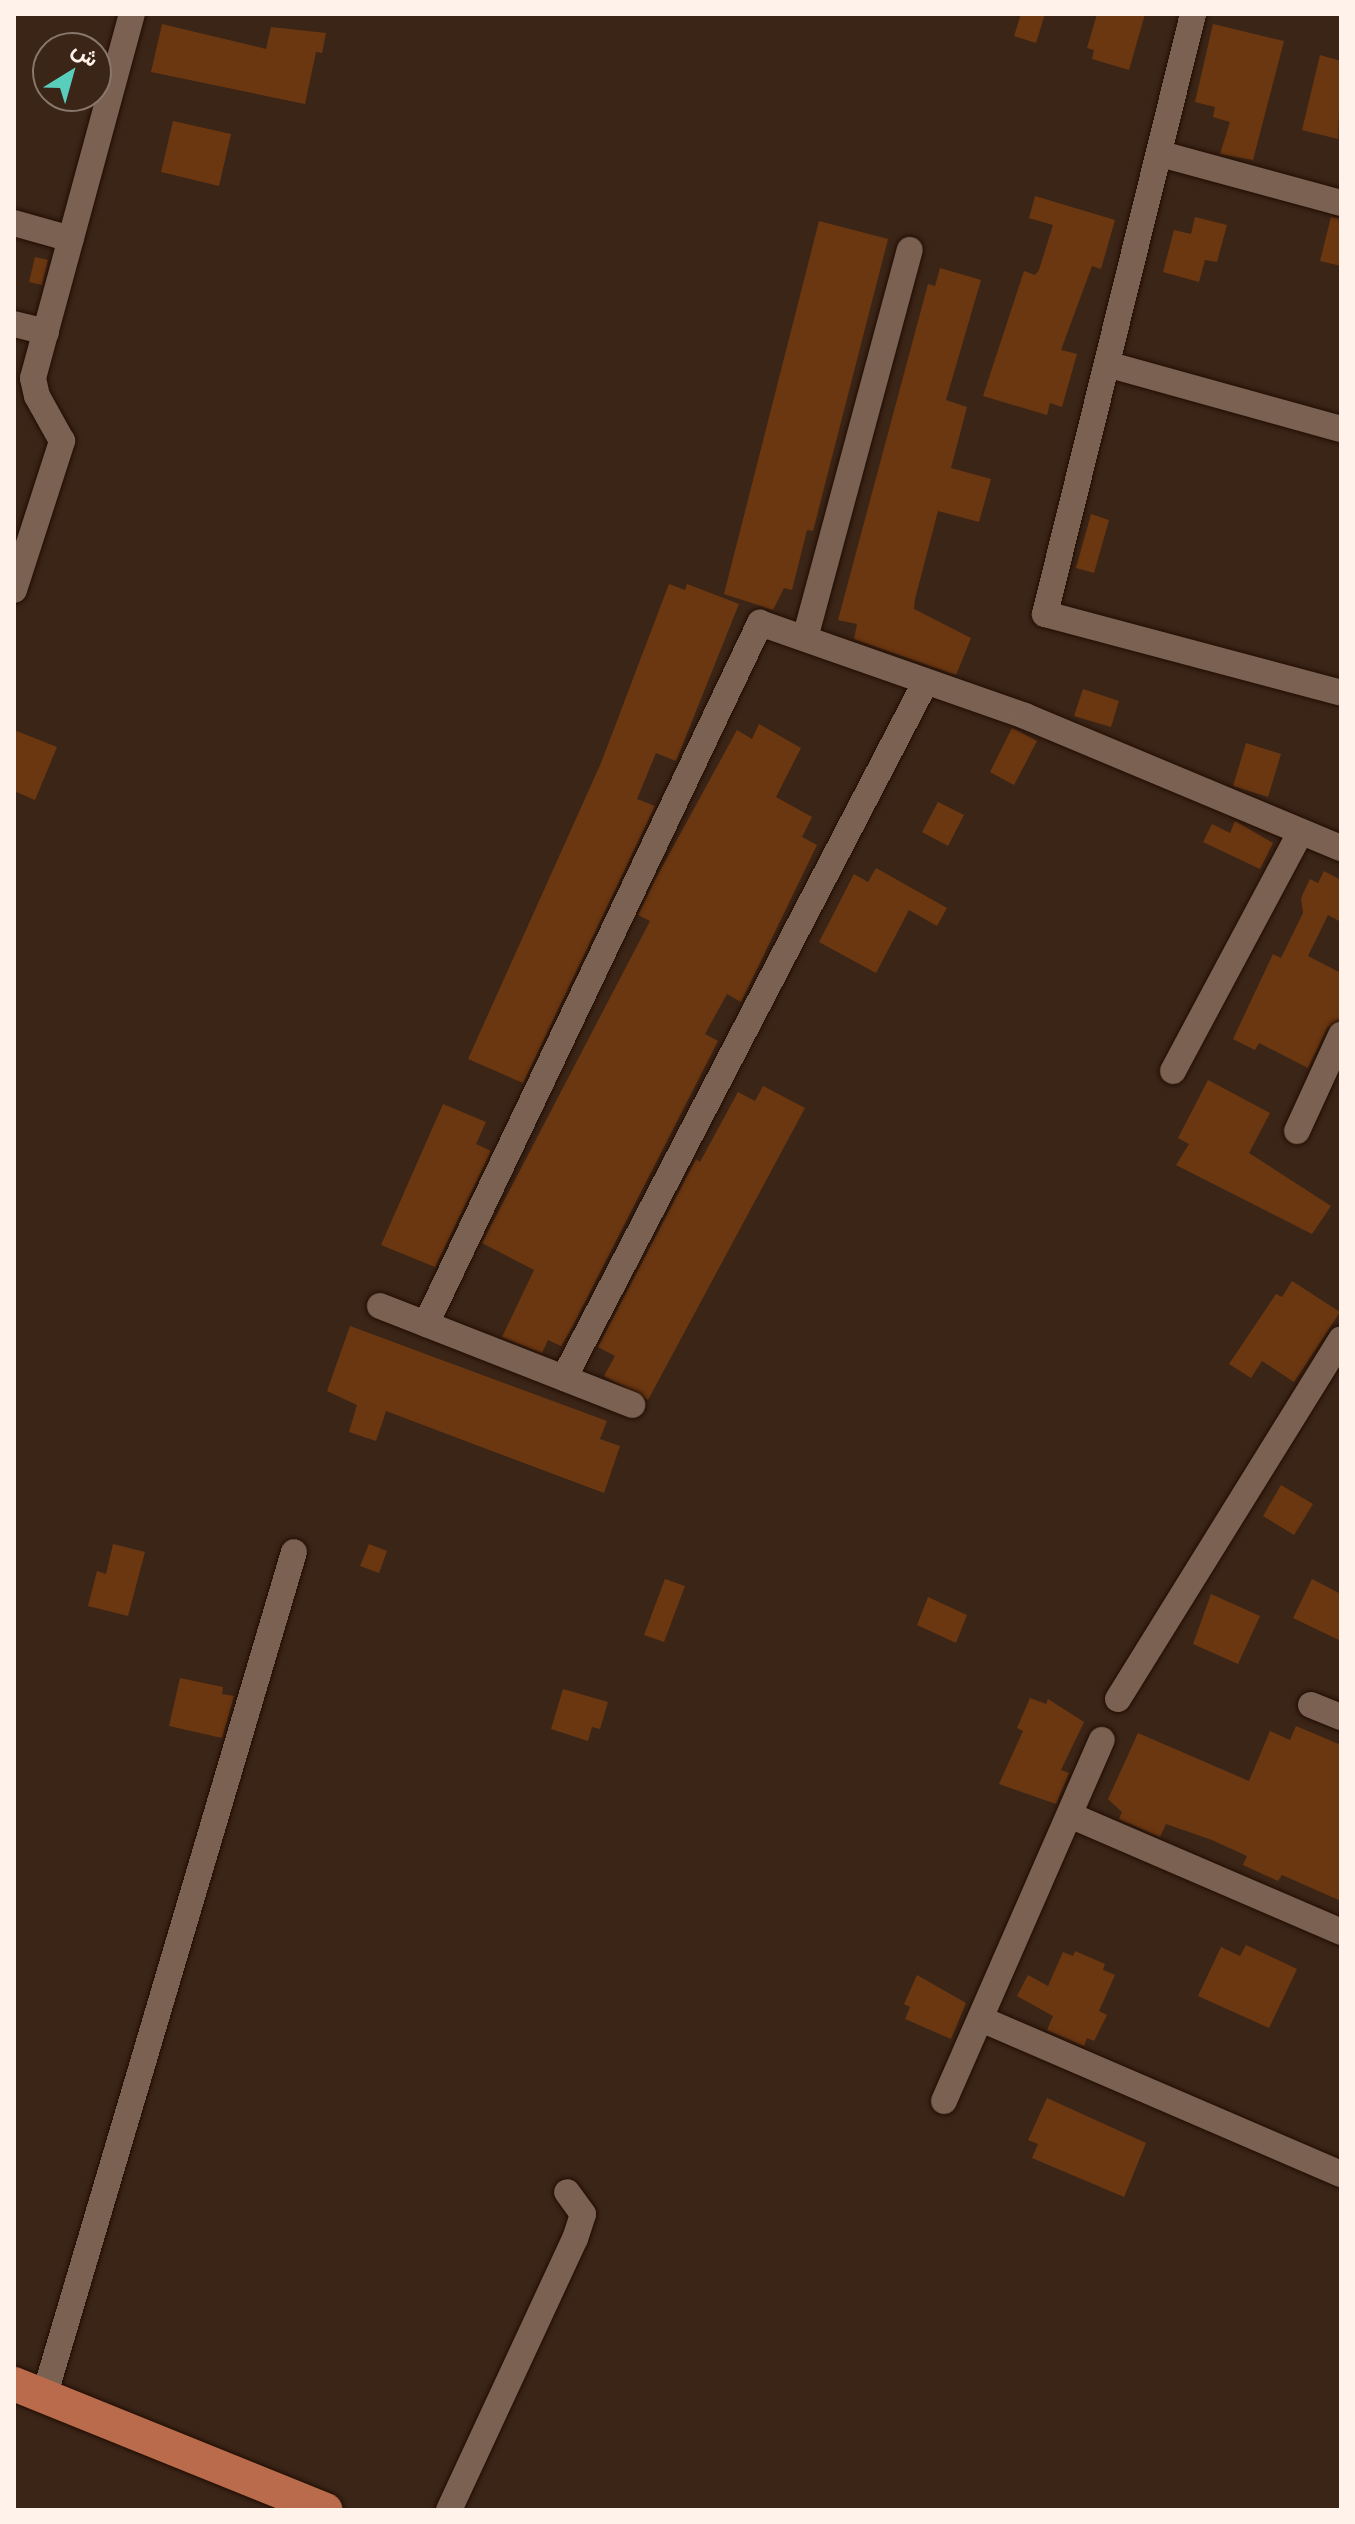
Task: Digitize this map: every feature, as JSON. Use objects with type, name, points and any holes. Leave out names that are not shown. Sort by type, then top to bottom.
[{"type":"main road","points":[[29,2391],[326,2510]]},
{"type":"street","points":[[14,590],[62,441],[37,396],[33,378],[132,14]]},
{"type":"street","points":[[1193,14],[1110,365],[1045,614],[1341,693]]},
{"type":"street","points":[[1161,154],[1341,203]]},
{"type":"street","points":[[14,223],[71,239]]},
{"type":"street","points":[[805,638],[910,250]]},
{"type":"street","points":[[14,324],[46,332]]},
{"type":"street","points":[[1110,365],[1341,429]]},
{"type":"street","points":[[426,1324],[760,623],[1025,716],[1341,848]]},
{"type":"street","points":[[564,1378],[926,681]]},
{"type":"street","points":[[1173,1071],[1300,833]]},
{"type":"street","points":[[1297,1131],[1341,1035]]},
{"type":"street","points":[[380,1306],[632,1405]]},
{"type":"street","points":[[1118,1699],[1341,1339]]},
{"type":"street","points":[[29,2391],[294,1552]]},
{"type":"street","points":[[1311,1705],[1341,1717]]},
{"type":"street","points":[[944,2101],[1072,1816],[1102,1740]]},
{"type":"street","points":[[1072,1816],[1341,1932]]},
{"type":"street","points":[[981,2019],[1341,2174]]},
{"type":"street","points":[[449,2510],[575,2239],[583,2214],[567,2192]]},
{"type":"building","points":[[1021,14],[1045,14],[1036,43],[1014,36]]},
{"type":"building","points":[[1097,14],[1145,14],[1129,70],[1092,59],[1094,50],[1087,48]]},
{"type":"building","points":[[162,24],[266,49],[271,27],[326,33],[322,53],[316,52],[305,104],[151,72]]},
{"type":"building","points":[[1213,24],[1284,41],[1253,160],[1220,154],[1230,122],[1213,117],[1215,107],[1195,102]]},
{"type":"building","points":[[1320,55],[1341,61],[1338,139],[1302,130]]},
{"type":"building","points":[[173,121],[231,134],[219,186],[161,172]]},
{"type":"building","points":[[1035,196],[1115,220],[1101,269],[1092,266],[1061,350],[1077,354],[1062,407],[1050,403],[1047,415],[983,396],[1024,271],[1035,275],[1039,270],[1053,225],[1029,218]]},
{"type":"building","points":[[1195,217],[1227,225],[1217,262],[1205,260],[1199,282],[1163,272],[1174,230],[1191,234]]},
{"type":"building","points":[[1331,217],[1341,219],[1341,266],[1320,261]]},
{"type":"building","points":[[819,221],[888,239],[813,531],[807,530],[792,590],[784,588],[773,610],[724,594]]},
{"type":"building","points":[[35,257],[48,260],[42,285],[29,282]]},
{"type":"building","points":[[940,268],[981,280],[946,400],[967,407],[951,468],[991,479],[979,522],[938,511],[915,599],[914,609],[971,638],[956,675],[854,639],[857,624],[838,620],[928,284],[935,286]]},
{"type":"building","points":[[1091,514],[1109,520],[1094,573],[1076,568]]},
{"type":"building","points":[[669,584],[685,590],[687,584],[739,604],[676,761],[656,753],[637,799],[655,806],[523,1083],[468,1059],[601,763]]},
{"type":"building","points":[[1083,689],[1119,701],[1111,727],[1074,716]]},
{"type":"building","points":[[759,724],[801,748],[776,797],[812,817],[802,837],[817,845],[741,1002],[727,994],[705,1034],[718,1041],[569,1333],[561,1346],[548,1340],[542,1353],[502,1337],[534,1270],[482,1243],[650,921],[638,915],[655,880],[737,730],[752,739]]},
{"type":"building","points":[[1012,728],[1037,741],[1014,785],[990,772]]},
{"type":"building","points":[[14,730],[57,747],[35,800],[14,791]]},
{"type":"building","points":[[1246,743],[1281,754],[1268,797],[1233,786]]},
{"type":"building","points":[[938,802],[964,815],[948,846],[922,832]]},
{"type":"building","points":[[1235,821],[1273,843],[1260,869],[1203,842],[1212,824],[1230,833]]},
{"type":"building","points":[[876,868],[947,908],[937,926],[909,910],[876,973],[819,942],[854,874],[868,882]]},
{"type":"building","points":[[1324,871],[1341,880],[1341,922],[1328,915],[1308,956],[1341,973],[1341,1019],[1327,1028],[1308,1068],[1259,1043],[1255,1050],[1233,1039],[1273,954],[1281,958],[1303,913],[1301,898],[1310,879],[1318,883]]},
{"type":"building","points":[[1208,1080],[1270,1113],[1249,1153],[1331,1206],[1312,1234],[1176,1165],[1189,1144],[1178,1138]]},
{"type":"building","points":[[763,1086],[805,1108],[648,1400],[604,1376],[615,1356],[598,1347],[696,1159],[700,1162],[738,1092],[755,1101]]},
{"type":"building","points":[[443,1104],[486,1122],[476,1144],[491,1151],[435,1267],[381,1245]]},
{"type":"building","points":[[1292,1281],[1340,1312],[1294,1382],[1262,1361],[1251,1378],[1229,1364],[1276,1294],[1282,1297]]},
{"type":"building","points":[[350,1326],[607,1421],[600,1439],[620,1446],[604,1493],[386,1411],[376,1441],[349,1432],[357,1405],[327,1391]]},
{"type":"building","points":[[1281,1485],[1313,1504],[1294,1535],[1263,1516]]},
{"type":"building","points":[[113,1544],[145,1552],[128,1616],[88,1606],[97,1571],[106,1574]]},
{"type":"building","points":[[369,1544],[387,1551],[379,1573],[360,1566]]},
{"type":"building","points":[[665,1579],[685,1586],[664,1642],[644,1635]]},
{"type":"building","points":[[1312,1579],[1341,1594],[1341,1641],[1293,1618]]},
{"type":"building","points":[[1211,1594],[1260,1616],[1238,1664],[1193,1644]]},
{"type":"building","points":[[928,1597],[967,1615],[956,1643],[917,1625]]},
{"type":"building","points":[[180,1678],[223,1687],[222,1694],[234,1696],[222,1738],[169,1726]]},
{"type":"building","points":[[563,1689],[608,1702],[600,1729],[592,1727],[588,1741],[551,1729]]},
{"type":"building","points":[[1030,1698],[1046,1704],[1048,1699],[1084,1722],[1061,1770],[1069,1773],[1056,1804],[999,1784],[1023,1731],[1017,1728]]},
{"type":"building","points":[[1296,1726],[1341,1745],[1341,1901],[1282,1875],[1278,1881],[1243,1865],[1247,1856],[1212,1840],[1166,1824],[1160,1837],[1119,1819],[1122,1812],[1108,1799],[1138,1733],[1249,1781],[1270,1731],[1290,1740]]},
{"type":"building","points":[[1246,1945],[1297,1969],[1269,2028],[1198,1996],[1221,1947],[1240,1956]]},
{"type":"building","points":[[1075,1951],[1105,1964],[1103,1970],[1115,1975],[1099,2011],[1107,2015],[1094,2041],[1087,2038],[1084,2046],[1047,2030],[1053,2016],[1017,1996],[1028,1975],[1048,1986],[1063,1952],[1073,1956]]},
{"type":"building","points":[[917,1975],[966,2003],[951,2039],[905,2019],[910,2007],[904,2004]]},
{"type":"building","points":[[1047,2098],[1146,2143],[1124,2197],[1032,2158],[1038,2144],[1028,2140]]}]
